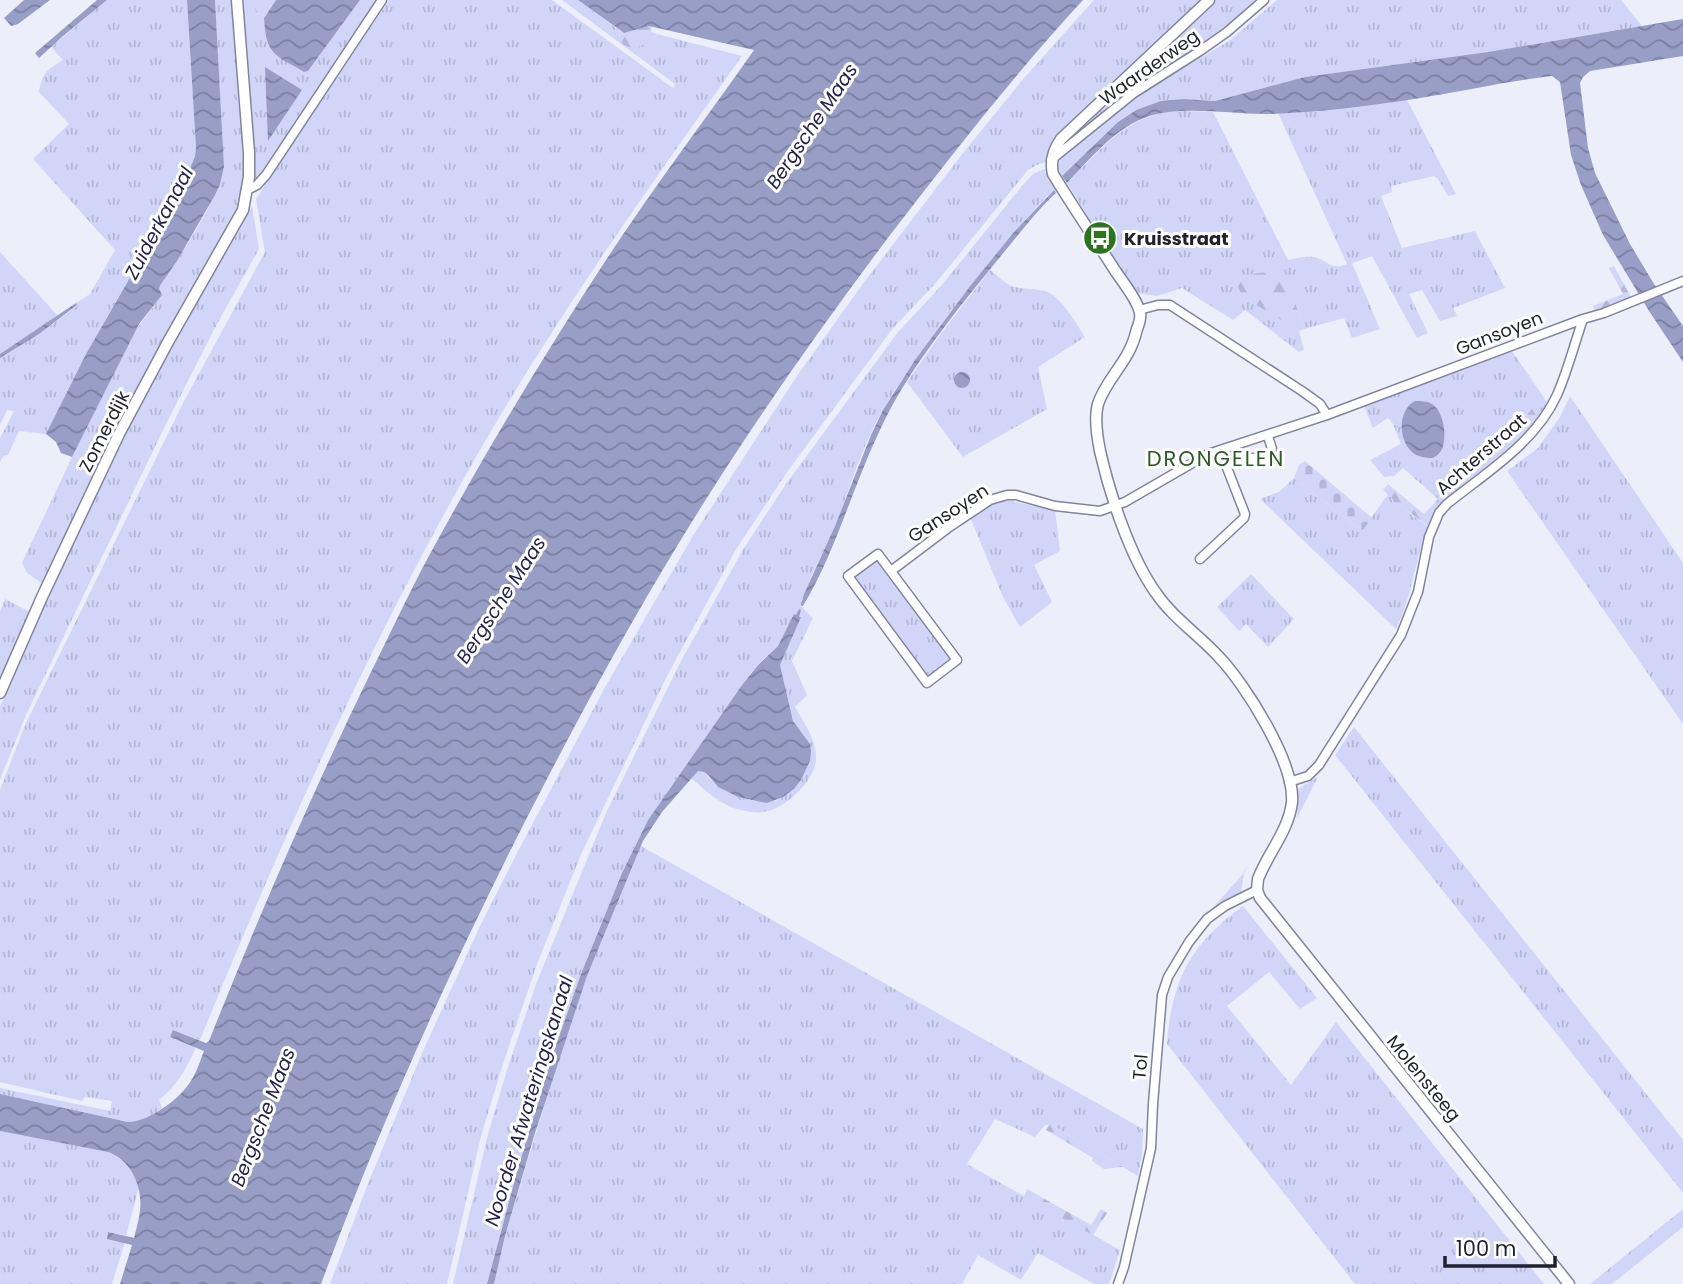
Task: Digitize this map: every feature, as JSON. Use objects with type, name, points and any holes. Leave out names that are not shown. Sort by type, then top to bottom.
[{"type":"street","name":"Zomerdijk","points":[[0,693],[27,629],[99,477],[168,341],[243,210],[249,153],[237,0]]},
{"type":"street","name":"Zomerdijk","points":[[247,190],[266,176],[382,0]]},
{"type":"street","points":[[1209,0],[1061,139],[1051,160],[1053,174],[1139,310],[1139,322],[1128,354],[1101,397],[1097,412],[1100,450],[1116,505],[1140,568],[1175,615],[1220,658],[1236,678],[1259,712],[1283,759],[1292,800],[1287,822],[1262,869],[1256,890]]},
{"type":"street","name":"Waarderweg","points":[[1051,160],[1133,93],[1209,44],[1264,0]]},
{"type":"street","name":"Gansoyen","points":[[891,571],[948,528],[1000,496],[1016,495],[1055,506],[1100,511],[1116,505],[1208,454],[1327,415],[1604,313],[1683,281]]},
{"type":"street","points":[[1139,310],[1170,305],[1302,391],[1320,404],[1327,415]]},
{"type":"street","name":"Achterstraat","points":[[1289,782],[1308,776],[1319,765],[1401,635],[1418,592],[1429,537],[1439,513],[1517,449],[1542,422],[1558,395],[1583,319]]},
{"type":"street","points":[[1226,464],[1267,454],[1272,449],[1268,436]]},
{"type":"street","points":[[1200,559],[1244,518],[1245,514],[1220,450]]},
{"type":"street","points":[[878,554],[891,571],[957,660],[927,683],[848,576],[878,554]]},
{"type":"street","name":"Tol","points":[[1118,1284],[1151,1148],[1162,995],[1168,977],[1189,942],[1207,919],[1256,890]]},
{"type":"street","name":"Molensteeg","points":[[1256,890],[1266,906],[1569,1284]]},
{"type":"green space","points":[[107,0],[187,0],[195,156],[184,184],[86,354],[46,434],[19,431],[8,455],[3,456],[0,462],[0,438],[14,411],[7,410],[0,425],[0,358],[39,334],[90,294],[115,250],[33,159],[69,124],[39,92],[46,73],[63,60],[51,47]]},
{"type":"green space","points":[[215,0],[235,0],[246,168],[238,211],[205,266],[97,473],[43,584],[27,573],[22,563],[135,331],[162,295],[159,288],[206,212],[220,182],[224,167]]},
{"type":"green space","points":[[243,0],[255,0],[257,10],[265,16],[266,38],[274,52],[304,72],[308,71],[360,0],[383,0],[256,188]]},
{"type":"green space","points":[[255,0],[276,0],[265,16],[256,10]]},
{"type":"green space","points":[[389,0],[552,0],[673,88],[675,84],[562,0],[578,0],[620,31],[619,36],[655,38],[657,34],[742,56],[571,303],[476,457],[399,599],[328,744],[262,891],[200,1040],[173,1030],[170,1037],[196,1047],[181,1076],[159,1100],[162,1108],[146,1118],[128,1122],[0,1094],[0,1088],[110,1111],[112,1101],[85,1097],[82,1101],[0,1082],[0,790],[26,723],[184,401],[265,252],[256,199]]},
{"type":"green space","points":[[1094,0],[1204,0],[1080,118],[1048,162],[1028,170],[934,285],[893,328],[785,475],[735,551],[667,676],[582,852],[537,964],[481,1136],[447,1284],[330,1284],[423,1051],[480,926],[604,689],[694,534],[797,376],[862,285],[1024,78]]},
{"type":"green space","points":[[1215,0],[1260,0],[1189,53],[1138,86],[1062,147],[1133,77]]},
{"type":"green space","points":[[1277,0],[1621,0],[1642,26],[1488,52],[1305,77],[1215,101],[1184,99],[1145,107],[1135,110],[1118,122],[1062,176],[1058,166],[1062,157],[1144,91],[1229,41]]},
{"type":"green space","points":[[652,26],[651,32],[657,34],[647,43],[627,46],[620,39],[620,31],[624,33]]},
{"type":"green space","points":[[1407,100],[1456,194],[1448,196],[1434,176],[1391,186],[1392,192],[1381,196],[1402,248],[1475,231],[1505,288],[1453,308],[1457,316],[1440,321],[1422,290],[1409,294],[1428,333],[1417,338],[1372,256],[1352,263],[1380,329],[1352,338],[1344,318],[1304,329],[1283,270],[1244,297],[1299,331],[1304,350],[1299,352],[1245,310],[1233,320],[1182,288],[1157,296],[1136,293],[1067,183],[1112,138],[1139,121],[1169,112],[1213,112],[1288,260],[1313,257],[1333,266],[1341,266],[1347,264],[1278,113]]},
{"type":"green space","points":[[1047,168],[1059,187],[1039,205],[985,268],[914,363],[883,410],[869,437],[836,524],[807,587],[802,607],[813,618],[792,661],[807,695],[795,707],[814,744],[816,757],[811,775],[790,800],[772,810],[759,812],[743,811],[725,804],[691,778],[698,771],[704,772],[718,787],[738,797],[755,801],[776,801],[794,789],[801,780],[810,761],[804,736],[793,721],[780,665],[800,618],[794,615],[778,646],[757,665],[742,685],[648,820],[622,873],[581,974],[554,1051],[518,1168],[487,1284],[453,1284],[488,1134],[536,984],[606,813],[681,661],[744,548],[786,484],[898,332],[941,286],[1022,186],[1033,174]]},
{"type":"green space","points":[[252,206],[259,249],[166,424],[26,715],[0,780],[0,707],[32,630],[147,392]]},
{"type":"green space","points":[[0,252],[58,316],[0,354]]},
{"type":"green space","points":[[1614,266],[1632,299],[1596,313],[1593,306],[1623,294],[1609,268]]},
{"type":"green space","points":[[990,270],[1012,286],[1041,290],[1057,298],[1085,337],[1038,367],[1047,409],[963,457],[907,382]]},
{"type":"green space","points":[[1284,270],[1304,329],[1299,331],[1243,297],[1235,281],[1252,274]]},
{"type":"green space","points":[[1512,351],[1547,402],[1542,413],[1533,407],[1502,446],[1441,489],[1442,495],[1438,499],[1403,468],[1394,476],[1384,477],[1370,460],[1401,444],[1388,418],[1373,428],[1364,406]]},
{"type":"green space","points":[[1570,396],[1683,563],[1683,724],[1507,471],[1538,448],[1560,417]]},
{"type":"green space","points":[[1534,406],[1542,413],[1530,430],[1452,494],[1428,526],[1383,490],[1388,484],[1424,514],[1442,495],[1441,489],[1502,446]]},
{"type":"green space","points":[[1305,461],[1372,518],[1362,531],[1294,478],[1299,465]]},
{"type":"green space","points":[[1294,478],[1362,531],[1388,494],[1428,526],[1406,604],[1396,629],[1260,499],[1279,492]]},
{"type":"green space","points":[[1005,500],[1055,510],[1060,551],[1034,565],[1052,602],[1020,627],[1003,597],[970,517]]},
{"type":"green space","points":[[876,560],[951,658],[932,675],[924,674],[854,579],[856,573]]},
{"type":"green space","points":[[1251,574],[1294,619],[1268,647],[1246,624],[1239,631],[1217,607]]},
{"type":"green space","points":[[5,599],[30,612],[0,686],[0,612]]},
{"type":"green space","points":[[1354,727],[1683,1140],[1683,1193],[1335,755]]},
{"type":"green space","points":[[1318,777],[1317,779],[1297,818],[1298,789]]},
{"type":"green space","points":[[641,846],[1143,1129],[1138,1176],[1050,1124],[1044,1126],[1035,1137],[995,1119],[967,1164],[1120,1250],[1109,1284],[1094,1284],[1038,1253],[1021,1280],[978,1255],[962,1284],[494,1284],[505,1236],[555,1070],[587,976]]},
{"type":"green space","points":[[1248,865],[1241,892],[1210,911],[1242,875]]},
{"type":"green space","points":[[1243,906],[1317,998],[1300,1009],[1269,972],[1227,1006],[1291,1085],[1336,1022],[1544,1284],[1355,1284],[1167,1044],[1174,1001],[1187,965],[1209,935]]},
{"type":"green space","points":[[1050,1124],[1123,1167],[1104,1169],[1092,1161],[1093,1158],[1046,1130]]},
{"type":"green space","points":[[0,1131],[108,1152],[123,1161],[130,1170],[139,1186],[126,1236],[109,1232],[107,1238],[125,1242],[112,1284],[0,1284]]},
{"type":"green space","points":[[1027,1189],[1091,1225],[1101,1209],[1107,1213],[1093,1235],[1024,1197]]},
{"type":"green space","points":[[1683,1209],[1683,1227],[1612,1284],[1590,1284]]},
{"type":"water","points":[[24,0],[50,0],[18,24],[11,26],[4,18]]},
{"type":"water","points":[[97,0],[107,0],[39,58],[35,53]]},
{"type":"water","points":[[187,0],[215,0],[224,167],[220,184],[161,284],[159,288],[162,295],[139,324],[72,457],[61,453],[56,442],[46,434],[86,354],[184,184],[195,156]]},
{"type":"water","points":[[276,0],[360,0],[308,71],[304,72],[276,55],[268,44],[264,18]]},
{"type":"water","name":"Bergsche Maas","points":[[578,0],[1083,0],[982,117],[864,270],[752,428],[667,562],[587,703],[486,900],[399,1090],[321,1284],[120,1284],[132,1245],[107,1239],[108,1232],[134,1238],[140,1214],[140,1193],[129,1168],[108,1152],[0,1131],[0,1094],[128,1122],[143,1119],[158,1111],[188,1086],[204,1051],[170,1037],[173,1030],[206,1043],[209,1041],[308,807],[372,670],[456,507],[497,435],[584,295],[642,207],[754,50],[649,26],[624,33]]},
{"type":"water","points":[[1683,19],[1683,56],[1590,71],[1580,83],[1588,148],[1595,173],[1630,244],[1683,326],[1683,362],[1603,235],[1571,155],[1560,82],[1552,76],[1402,101],[1327,110],[1271,114],[1190,111],[1158,114],[1122,130],[1102,146],[1067,183],[1062,176],[1118,122],[1136,110],[1161,101],[1215,101],[1305,77],[1488,52]]},
{"type":"water","points":[[265,67],[302,90],[268,141]]},
{"type":"water","points":[[1054,190],[1056,193],[1027,224],[918,363],[890,409],[825,564],[803,606],[801,605],[883,410],[915,360],[971,285],[1014,232]]},
{"type":"water","points":[[76,303],[77,305],[39,334],[0,358],[0,354]]},
{"type":"water","points":[[959,372],[965,372],[970,380],[968,386],[959,388],[954,383],[954,377]]},
{"type":"water","points":[[1415,401],[1432,404],[1442,419],[1443,446],[1433,458],[1413,453],[1404,439],[1403,417],[1409,405]]},
{"type":"water","points":[[799,609],[801,617],[780,665],[793,721],[810,744],[810,761],[794,789],[767,803],[738,797],[718,787],[708,775],[698,771],[662,812],[643,841],[587,976],[535,1133],[494,1284],[487,1284],[518,1168],[554,1051],[581,974],[622,873],[648,820],[742,685],[778,646]]},
{"type":"place","name":"Kruisstraat","points":[[1100,238]]},
{"type":"district","name":"DRONGELEN","points":[[1216,458]]},
{"type":"water label","name":"Zuiderkanaal","points":[[159,223]]},
{"type":"water label","name":"Noorder Afwateringskanaal","points":[[529,1101]]}]
